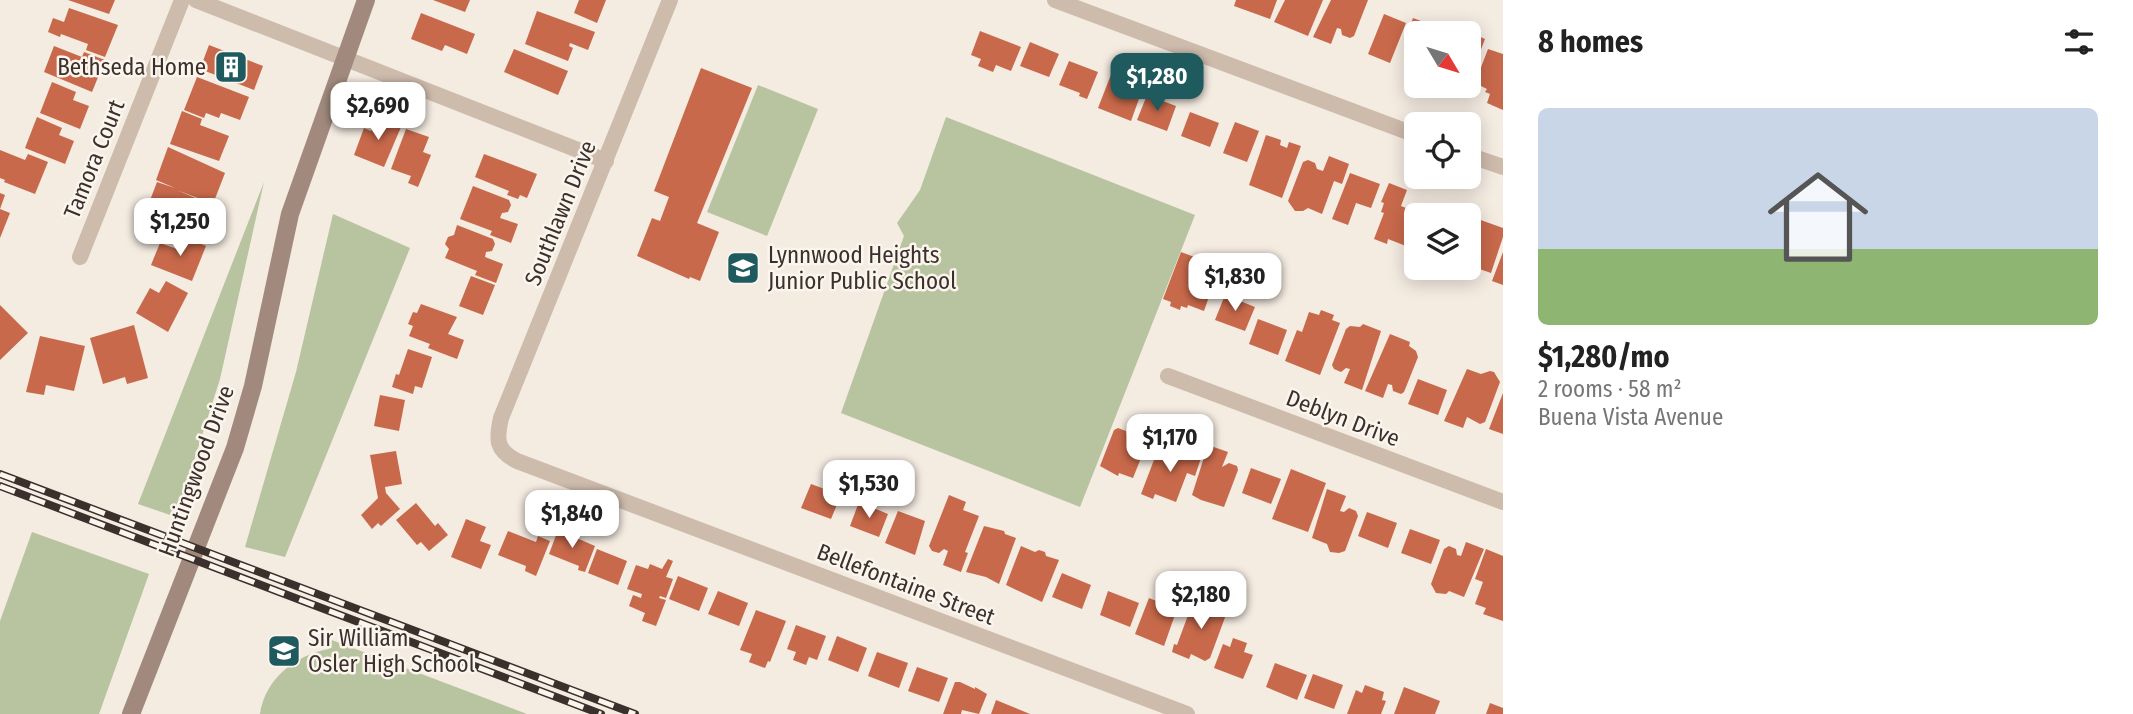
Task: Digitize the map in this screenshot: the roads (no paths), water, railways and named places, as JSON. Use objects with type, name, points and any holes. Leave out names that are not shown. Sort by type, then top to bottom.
[{"type":"street","name":"Tamora Court","points":[[80,257],[182,0]]},
{"type":"street","points":[[196,0],[606,161]]},
{"type":"street","name":"Huntingwood Drive","points":[[131,714],[235,448],[253,386],[290,214],[366,0]]},
{"type":"street","name":"Southlawn Drive","points":[[498,443],[501,418],[670,0]]},
{"type":"street","points":[[1055,0],[1404,131]]},
{"type":"street","points":[[1481,159],[1503,167]]},
{"type":"street","name":"Deblyn Drive","points":[[1168,376],[1503,502]]},
{"type":"street","name":"Bellefontaine Street","points":[[498,443],[504,454],[517,461],[1187,714]]},
{"type":"railway","points":[[0,474],[635,714]]},
{"type":"railway","points":[[0,486],[601,714]]},
{"type":"place","name":"Bethseda Home","points":[[231,67]]},
{"type":"place","name":"Lynnwood Heights Junior Public School","points":[[743,268]]},
{"type":"place","name":"Sir William Osler High School","points":[[284,651]]}]
